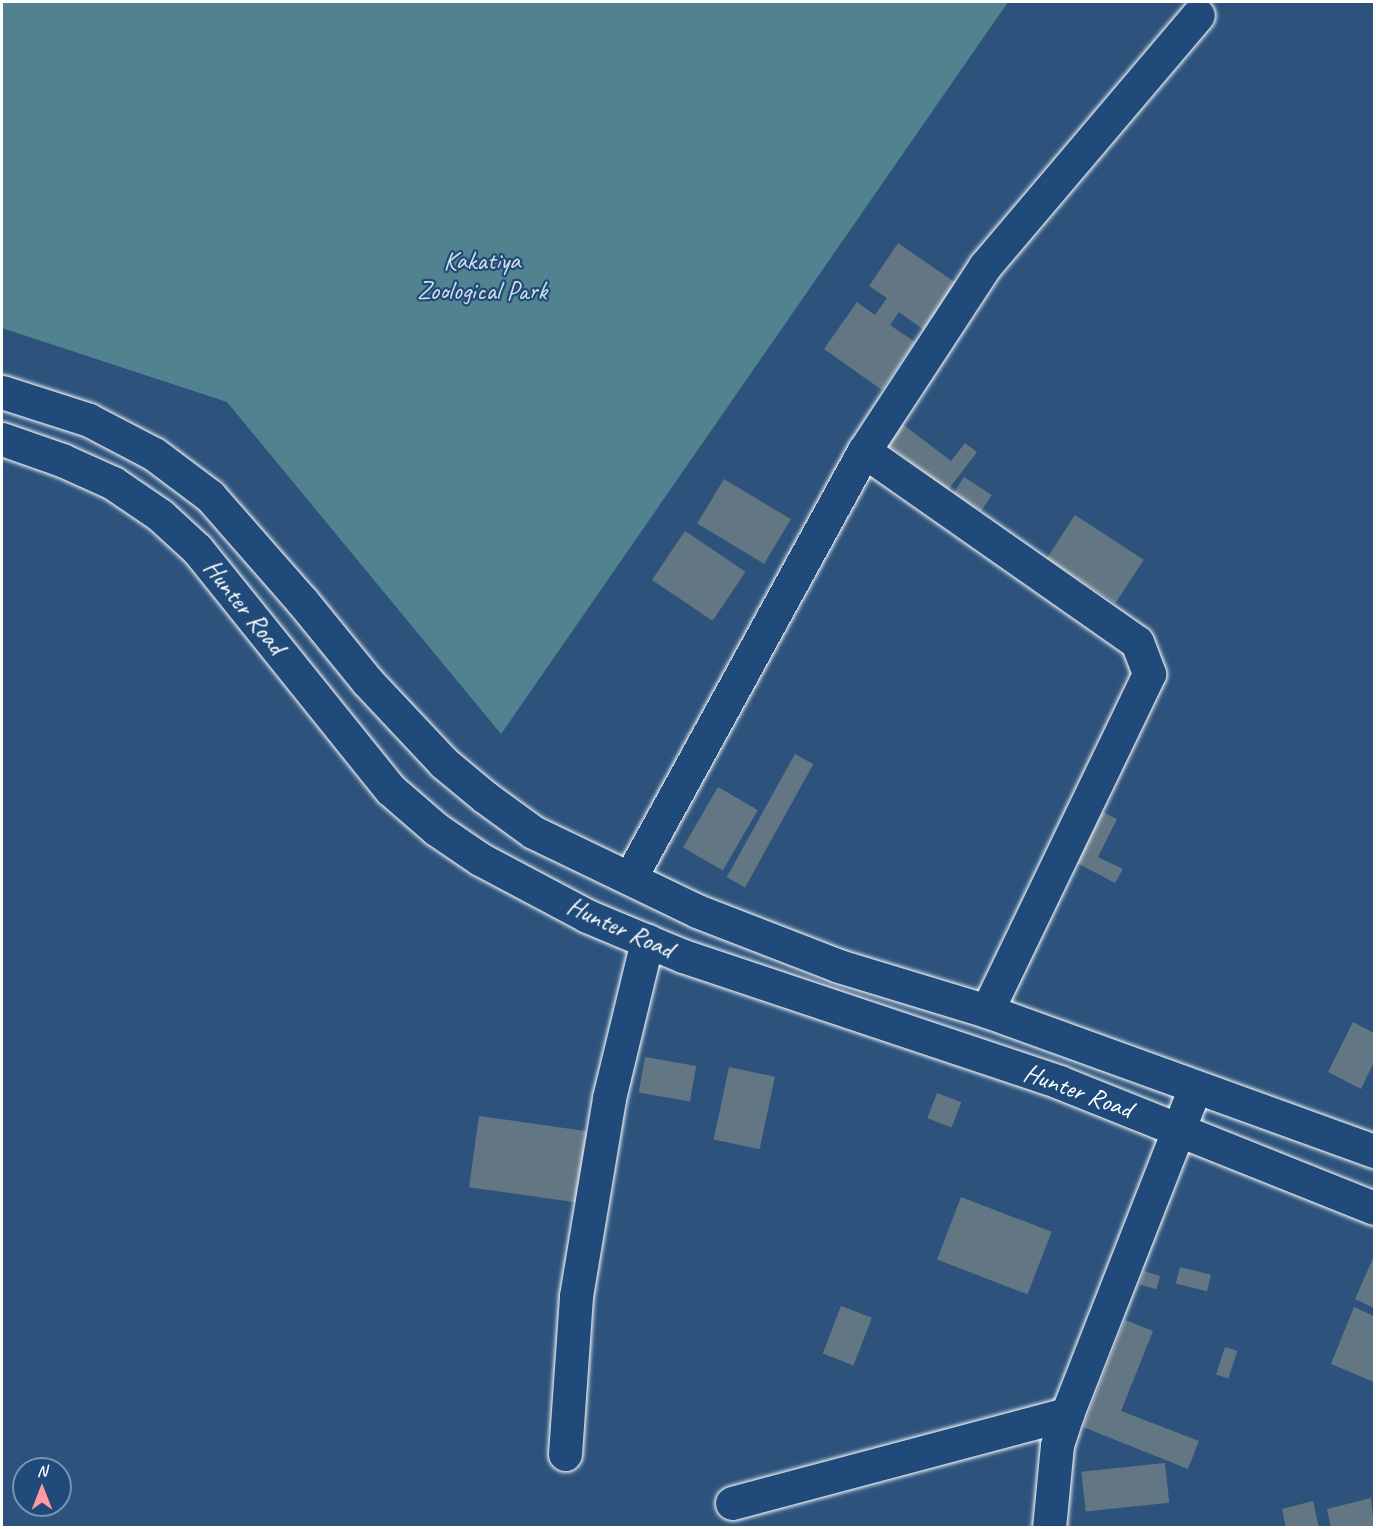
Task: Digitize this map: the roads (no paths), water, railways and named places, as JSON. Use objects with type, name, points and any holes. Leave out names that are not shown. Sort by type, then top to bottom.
[{"type":"main road","points":[[630,878],[864,451],[985,266],[1198,15]]},
{"type":"main road","name":"Hunter Road","points":[[2,392],[89,420],[154,454],[210,496],[303,601],[367,681],[444,763],[533,832],[697,911],[839,966],[987,1011],[1374,1151]]},
{"type":"main road","name":"Hunter Road","points":[[2,439],[62,460],[113,483],[160,515],[197,549],[391,790],[436,829],[480,859],[578,910],[647,941],[771,988],[1059,1082],[1374,1208]]},
{"type":"main road","points":[[864,451],[1137,642],[1149,674],[987,1011]]},
{"type":"main road","points":[[565,1454],[576,1296],[609,1098],[647,941]]},
{"type":"main road","points":[[1049,1527],[1057,1445],[1067,1414],[1195,1087]]},
{"type":"main road","points":[[732,1503],[1067,1414]]},
{"type":"park label","name":"Kakatiya Zoological Park","points":[[482,276]]}]
